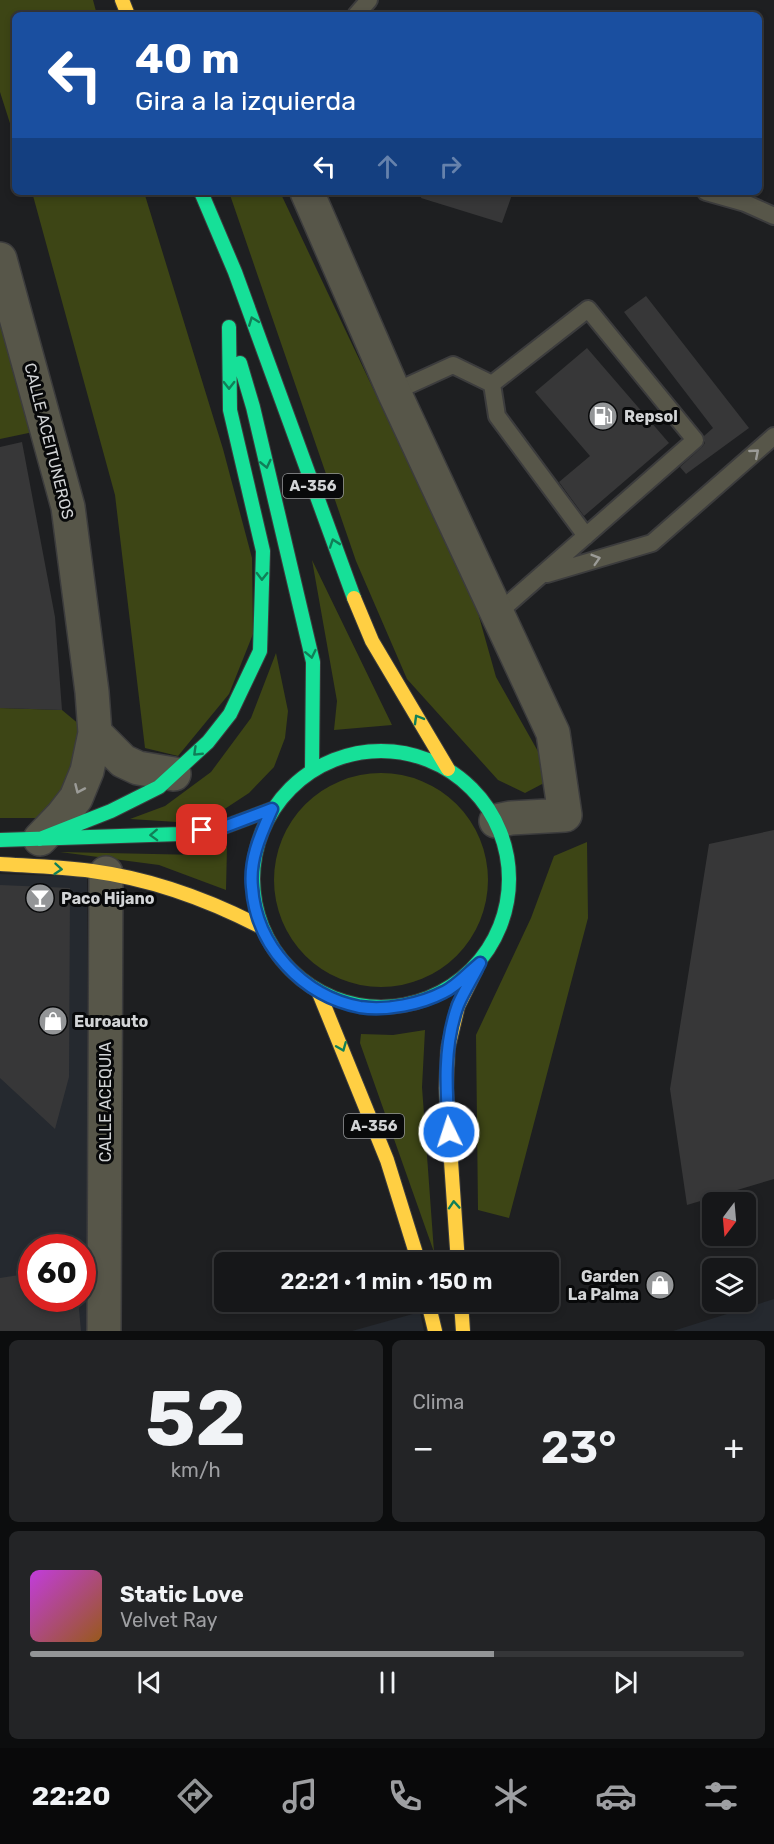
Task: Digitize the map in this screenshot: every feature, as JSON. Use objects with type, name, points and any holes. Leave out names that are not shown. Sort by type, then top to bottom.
[{"type":"main road","points":[[192,195],[200,226]]},
{"type":"main road","name":"A-356","points":[[202,195],[235,272],[289,416],[346,579],[372,641],[448,769]]},
{"type":"main road","name":"A-356","points":[[174,774],[208,742],[230,714],[260,651],[263,551],[230,410],[227,321],[253,407],[313,662],[312,770]]},
{"type":"main road","name":"A-356","points":[[457,1252],[446,1088],[448,1048],[458,1006],[480,963],[500,931],[509,895],[508,857],[496,821],[476,792],[448,769],[404,752],[357,752],[312,770],[290,787],[272,809],[255,847],[251,887],[261,927],[284,965],[319,993],[361,1007],[405,1006],[446,991],[480,963]]},
{"type":"main road","points":[[40,839],[111,811],[159,787],[174,774]]},
{"type":"main road","points":[[0,840],[180,834],[224,827],[272,809]]},
{"type":"main road","points":[[0,864],[106,873],[176,889],[205,899],[261,927]]},
{"type":"main road","name":"A-356","points":[[319,993],[373,1124],[416,1252]]},
{"type":"main road","points":[[430,1312],[435,1331]]},
{"type":"main road","points":[[462,1312],[463,1331]]},
{"type":"street","points":[[308,195],[394,392],[553,733],[565,815],[496,821]]},
{"type":"street","name":"CALLE ACEITUNEROS","points":[[0,259],[7,306],[68,507],[92,692],[95,733],[87,771],[76,798],[40,839]]},
{"type":"street","points":[[95,733],[123,761],[138,768],[174,774]]},
{"type":"street","name":"CALLE ACEQUIA","points":[[104,1331],[106,873]]},
{"type":"lane","points":[[359,12],[369,0]]},
{"type":"lane","points":[[717,195],[745,203],[774,216]]},
{"type":"lane","points":[[492,384],[588,309],[695,440],[498,614]]},
{"type":"lane","points":[[394,392],[453,365],[492,384]]},
{"type":"lane","points":[[492,384],[497,416],[586,536]]},
{"type":"lane","points":[[540,576],[652,543],[774,436]]},
{"type":"shaded area","points":[[0,874],[87,877],[88,1234],[18,1234],[18,1312],[88,1312],[88,1331],[0,1331]]},
{"type":"shaded area","points":[[774,1299],[774,1331],[673,1331],[733,1312],[756,1312],[756,1305]]},
{"type":"shaded area","points":[[420,1312],[424,1331],[352,1331]]},
{"type":"green space","points":[[0,0],[93,0],[96,12],[12,12],[12,130],[0,92]]},
{"type":"green space","points":[[33,195],[145,195],[223,449],[252,558],[253,634],[229,694],[178,756],[145,748],[115,495]]},
{"type":"green space","points":[[230,195],[281,195],[476,606],[496,677],[544,762],[544,783],[525,793],[498,780],[407,679],[356,561]]},
{"type":"green space","points":[[0,294],[38,431],[0,439]]},
{"type":"green space","points":[[312,560],[392,725],[334,730],[337,701]]},
{"type":"green space","points":[[276,653],[288,711],[285,738],[274,767],[249,793],[217,814],[177,822],[130,819],[165,806],[211,772],[251,718]]},
{"type":"green space","points":[[0,708],[62,710],[80,725],[79,769],[42,818],[0,818]]},
{"type":"green space","points":[[370,773],[392,773],[412,777],[432,785],[457,804],[476,829],[484,849],[488,880],[484,911],[476,931],[457,956],[432,975],[412,983],[392,987],[370,987],[350,983],[330,975],[298,948],[286,931],[278,911],[274,891],[274,869],[278,849],[286,829],[313,797],[330,785],[350,777]]},
{"type":"green space","points":[[587,842],[588,918],[509,1218],[478,1210],[476,1035],[531,918],[554,856]]},
{"type":"green space","points":[[227,847],[226,890],[159,865],[60,852],[200,855]]},
{"type":"green space","points":[[425,1030],[422,1087],[434,1252],[360,1043],[361,1034],[393,1035]]},
{"type":"building","points":[[422,195],[512,195],[502,223],[421,198]]},
{"type":"building","points":[[646,296],[749,428],[686,474],[680,467],[702,447],[705,443],[704,436],[713,428],[624,312]]},
{"type":"building","points":[[587,348],[669,443],[584,516],[559,482],[590,456],[535,392]]},
{"type":"building","points":[[22,442],[55,617],[62,710],[0,708],[0,447]]},
{"type":"building","points":[[774,830],[774,1179],[730,1192],[702,1192],[702,1201],[687,1205],[670,1089],[709,844]]},
{"type":"building","points":[[0,885],[70,888],[69,1077],[55,1129],[0,1078]]},
{"type":"building","points":[[18,1275],[18,1312],[79,1312],[81,1331],[0,1331],[0,1278]]},
{"type":"traffic: fast","points":[[202,195],[235,272],[354,598]]},
{"type":"traffic: fast","points":[[40,839],[111,811],[159,787],[208,742],[230,714],[260,651],[263,551],[230,410],[229,327]]},
{"type":"traffic: fast","points":[[240,363],[253,407],[313,662],[312,770]]},
{"type":"traffic: fast","points":[[368,751],[394,751],[418,756],[441,766],[472,788],[488,808],[504,842],[509,879],[504,916],[488,950],[472,970],[452,986],[418,1002],[394,1007],[368,1007],[344,1002],[321,992],[290,970],[274,950],[258,916],[253,892],[253,866],[258,842],[268,819],[290,788],[310,772],[344,756],[368,751]]},
{"type":"traffic: fast","points":[[0,840],[180,834],[224,827],[272,809]]},
{"type":"traffic: slow","points":[[122,0],[127,12]]},
{"type":"traffic: slow","points":[[354,598],[372,641],[448,769]]},
{"type":"traffic: slow","points":[[0,864],[80,870],[136,879],[200,899],[261,927]]},
{"type":"traffic: slow","points":[[457,1252],[446,1088],[448,1048],[458,1006],[476,970]]},
{"type":"traffic: slow","points":[[319,993],[387,1160],[416,1252]]},
{"type":"traffic: slow","points":[[430,1312],[435,1331]]},
{"type":"traffic: slow","points":[[462,1312],[463,1331]]},
{"type":"place","name":"Repsol","points":[[603,416]]},
{"type":"place","name":"Paco Hijano","points":[[40,898]]},
{"type":"place","name":"Euroauto","points":[[53,1021]]},
{"type":"place","name":"Garden La Palma","points":[[660,1285]]},
{"type":"route","points":[[202,830],[224,827],[272,809],[255,847],[251,887],[261,927],[284,965],[319,993],[361,1007],[405,1006],[446,991],[480,963],[458,1006],[448,1048],[446,1088],[449,1132]]}]
